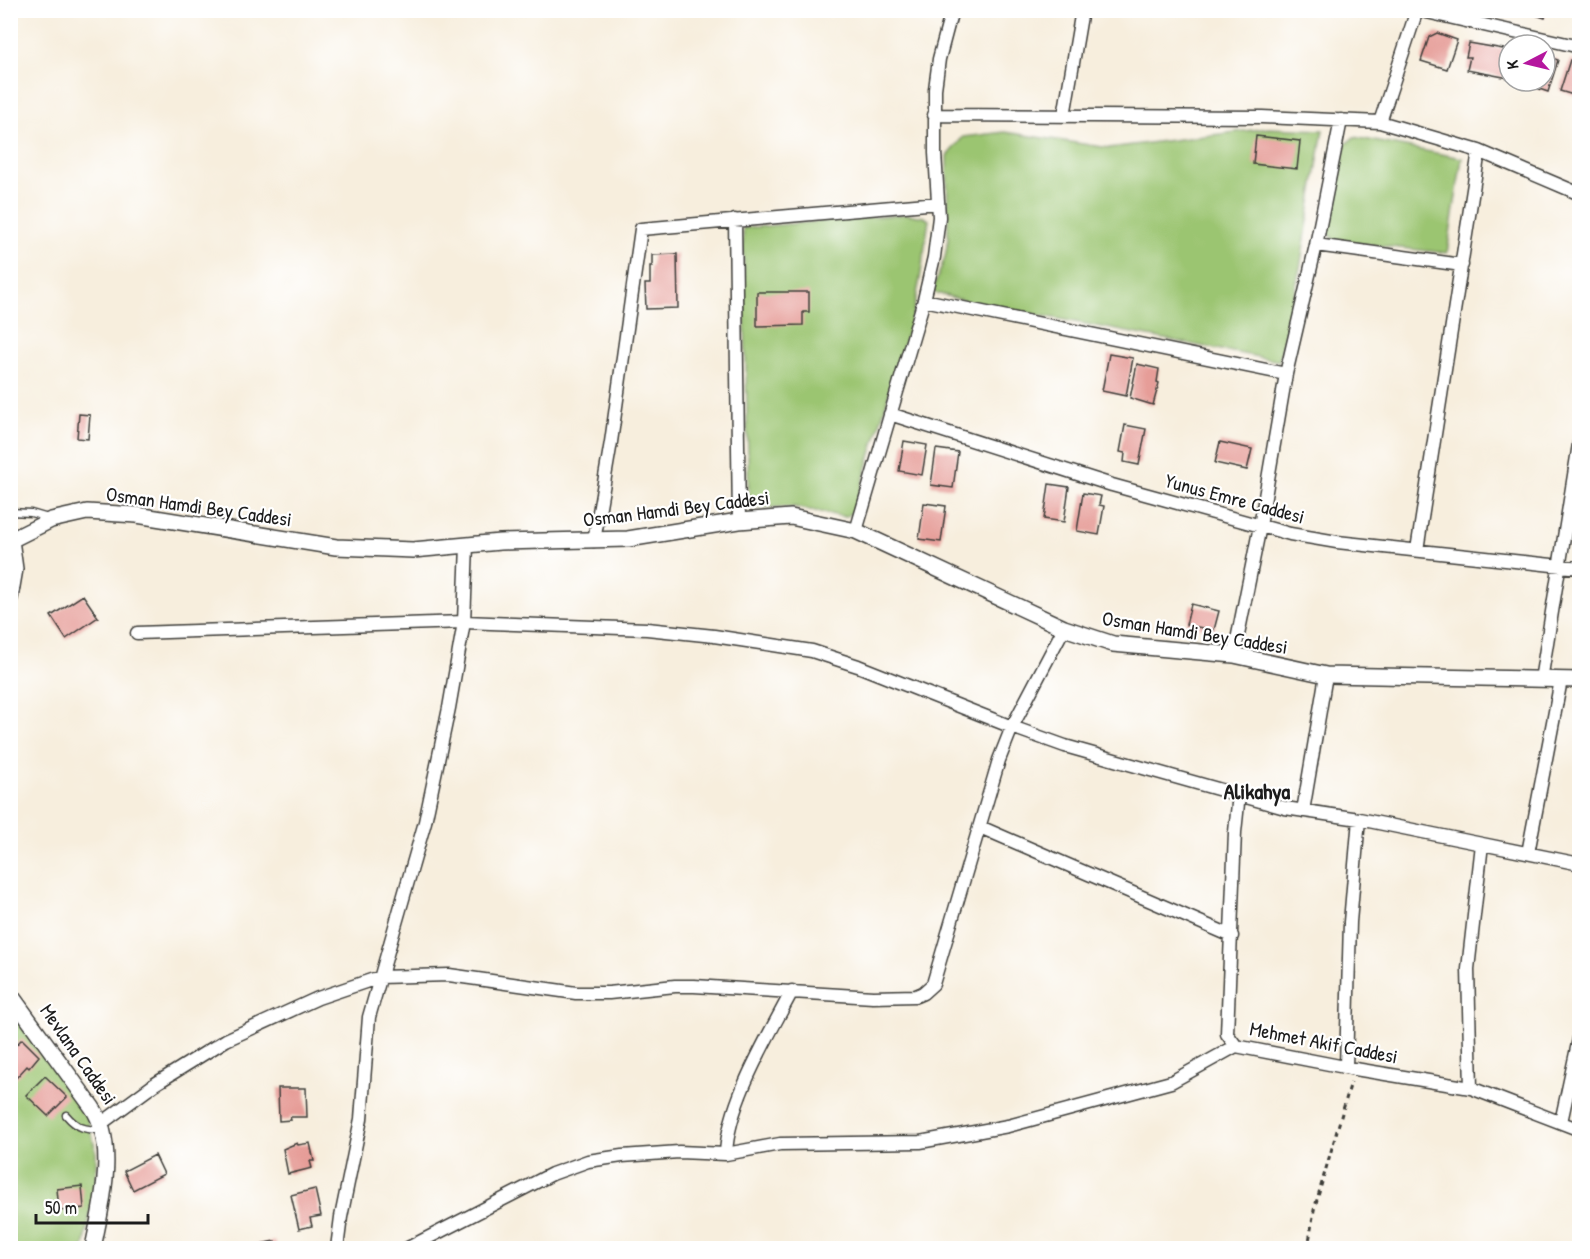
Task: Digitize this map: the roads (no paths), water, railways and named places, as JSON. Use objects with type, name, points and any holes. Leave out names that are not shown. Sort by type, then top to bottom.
[{"type":"street","points":[[856,531],[924,300],[938,237],[934,115],[936,76],[952,10]]},
{"type":"street","points":[[1064,116],[1082,10]]},
{"type":"street","points":[[1380,122],[1418,10],[1580,46]]},
{"type":"street","points":[[934,115],[1262,117],[1380,122],[1479,151],[1580,194]]},
{"type":"street","points":[[1234,655],[1260,526],[1286,374],[1316,245],[1341,120]]},
{"type":"street","points":[[1418,550],[1479,151]]},
{"type":"street","points":[[594,541],[611,442],[641,229],[938,203]]},
{"type":"street","points":[[735,220],[739,521]]},
{"type":"street","points":[[1316,245],[1462,265]]},
{"type":"street","points":[[924,300],[1286,374]]},
{"type":"street","name":"Yunus Emre Caddesi","points":[[890,414],[1112,484],[1310,538],[1580,568]]},
{"type":"street","points":[[1541,680],[1580,438]]},
{"type":"street","name":"Osman Hamdi Bey Caddesi","points":[[11,540],[51,520],[87,512],[110,513],[352,548],[413,550],[512,542],[628,539],[739,521],[792,517],[856,531],[1064,628],[1113,644],[1234,655],[1326,675],[1580,681]]},
{"type":"street","points":[[10,598],[15,568],[11,540]]},
{"type":"street","points":[[337,1248],[361,1119],[369,1017],[425,822],[449,708],[464,622],[467,545]]},
{"type":"street","points":[[137,633],[464,622],[647,629],[778,645],[812,651],[858,666],[1065,746],[1239,794],[1303,811],[1359,819],[1580,864]]},
{"type":"street","points":[[103,1127],[155,1084],[226,1040],[318,998],[380,977],[449,975],[592,994],[675,986],[893,997],[916,996],[930,989],[936,977],[999,760],[1012,727],[1064,628]]},
{"type":"street","points":[[1303,811],[1326,675]]},
{"type":"street","points":[[1528,853],[1561,680]]},
{"type":"street","name":"Mehmet Akif Caddesi","points":[[1239,794],[1235,832],[1227,1034],[1236,1046],[1471,1088],[1580,1130]]},
{"type":"street","points":[[1351,1068],[1350,922],[1359,819]]},
{"type":"street","points":[[980,827],[1232,936]]},
{"type":"street","points":[[1471,1088],[1467,1018],[1468,969],[1482,844]]},
{"type":"street","points":[[726,1154],[729,1130],[745,1086],[792,991]]},
{"type":"street","name":"Mevlana Caddesi","points":[[10,994],[93,1107],[103,1127],[104,1185],[93,1248]]},
{"type":"street","points":[[1561,1122],[1580,1034]]},
{"type":"street","points":[[408,1248],[541,1179],[588,1161],[679,1152],[726,1154],[780,1144],[920,1142],[1008,1126],[1171,1082],[1236,1046]]},
{"type":"lane","points":[[10,512],[39,515],[51,520]]},
{"type":"lane","points":[[66,1115],[84,1130],[103,1127]]},
{"type":"district","name":"Alikahya","points":[[1257,791]]}]
